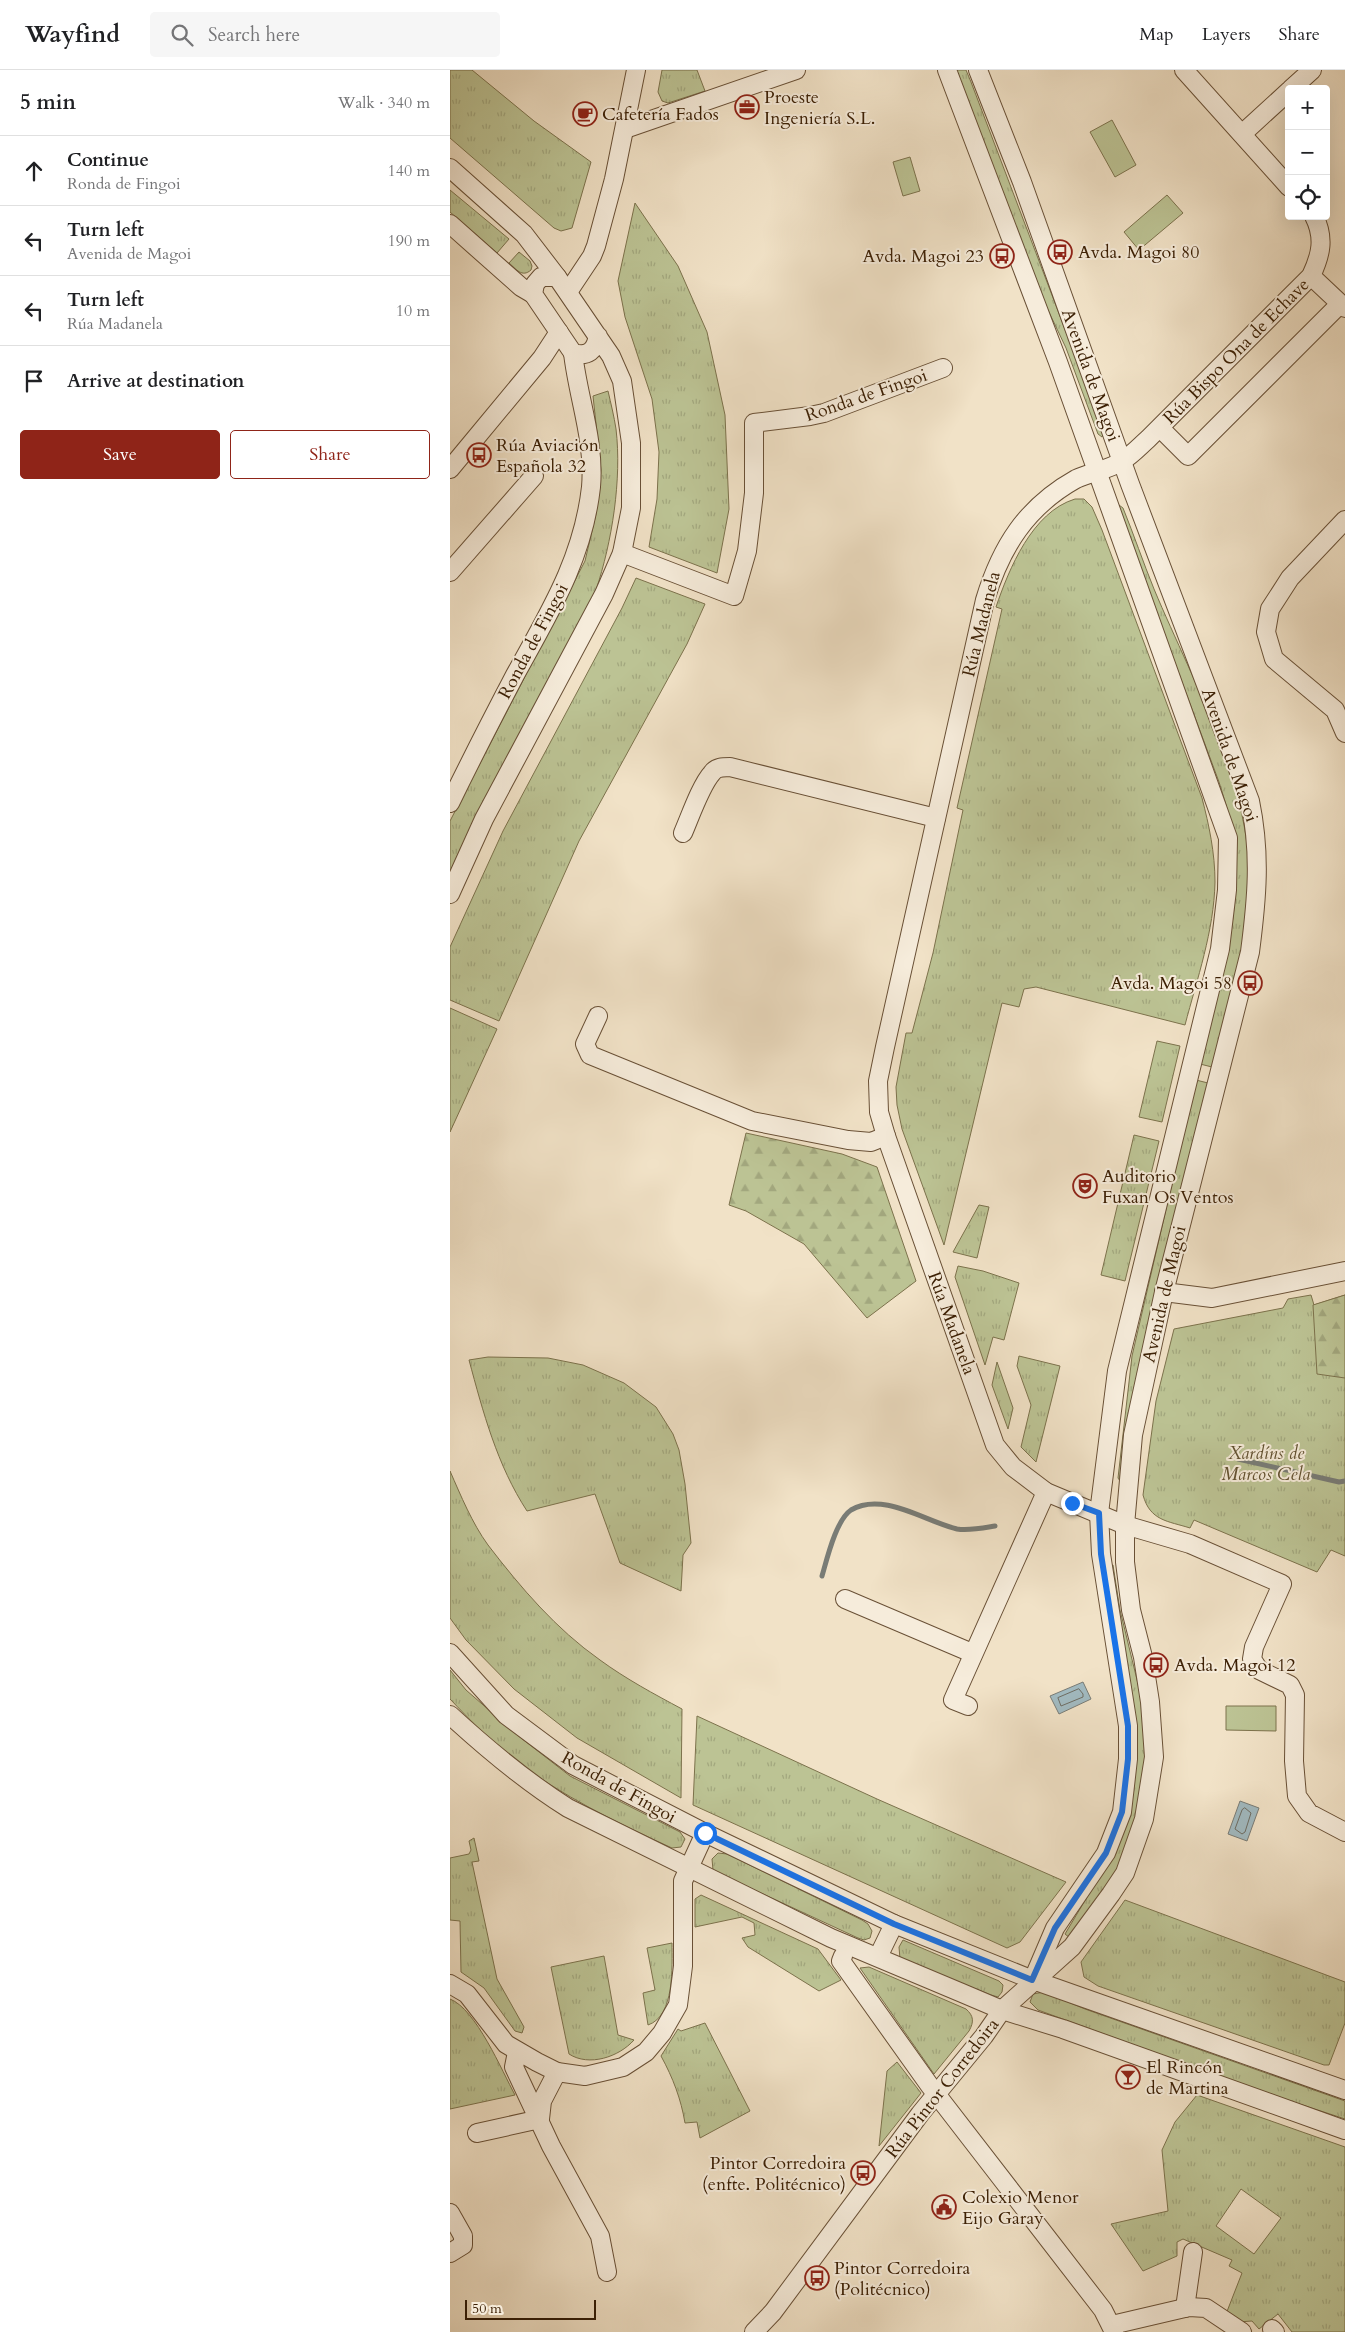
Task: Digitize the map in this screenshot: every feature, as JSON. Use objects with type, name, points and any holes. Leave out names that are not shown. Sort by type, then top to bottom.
[{"type":"street","points":[[568,292],[592,256],[596,246],[625,129],[636,70]]},
{"type":"street","points":[[625,129],[796,70]]},
{"type":"street","name":"Avenida de Magoi","points":[[947,70],[1097,471],[1228,838],[1228,890],[1220,949],[1116,1371],[1099,1513],[1101,1554],[1128,1726],[1128,1759],[1122,1812],[1106,1853],[1055,1928],[1032,1980]]},
{"type":"street","name":"Avenida de Magoi","points":[[978,70],[1022,182],[1122,462],[1250,801],[1257,834],[1257,898],[1250,952],[1164,1292],[1133,1435],[1125,1525],[1125,1562],[1131,1610],[1143,1657],[1150,1702],[1154,1757],[1144,1819],[1125,1873],[1111,1894],[1072,1947],[1032,1980]]},
{"type":"street","points":[[1184,70],[1285,182]]},
{"type":"street","points":[[1296,85],[1312,70]]},
{"type":"street","points":[[1242,134],[1285,95]]},
{"type":"street","points":[[450,168],[524,234],[568,292],[598,336],[622,380],[631,443],[631,508],[622,553],[604,594],[484,819],[450,894]]},
{"type":"street","name":"Rúa Bispo Ona de Echave","points":[[1122,462],[1160,428],[1311,276],[1322,247],[1316,220]]},
{"type":"street","name":"Ronda de Fingoi","points":[[450,224],[521,287],[533,294],[573,353],[575,372],[589,430],[591,463],[591,486],[585,525],[575,559],[450,803]]},
{"type":"street","points":[[1311,276],[1342,306]]},
{"type":"street","points":[[533,294],[534,284],[541,277],[557,277]]},
{"type":"street","name":"Rúa Bispo Ona de Echave","points":[[1160,428],[1188,456],[1342,306]]},
{"type":"street","points":[[450,468],[542,358],[559,332]]},
{"type":"street","points":[[573,353],[581,355],[590,353],[596,346],[598,336]]},
{"type":"street","name":"Ronda de Fingoi","points":[[622,553],[734,596],[747,551],[754,494],[754,423],[824,413],[943,368]]},
{"type":"street","name":"Rúa Madanela","points":[[1099,1513],[1046,1492],[1013,1467],[995,1445],[886,1136],[880,1112],[878,1081],[985,600],[999,558],[1010,538],[1035,510],[1076,480],[1122,462]]},
{"type":"street","points":[[450,572],[534,476]]},
{"type":"street","points":[[1345,520],[1290,578],[1270,609],[1266,632],[1274,659],[1335,710],[1345,733]]},
{"type":"street","points":[[682,833],[712,772],[720,767],[730,767],[936,818]]},
{"type":"street","points":[[598,1016],[585,1044],[590,1055],[624,1070],[752,1121],[848,1140],[871,1142],[886,1136]]},
{"type":"street","points":[[1164,1292],[1212,1298],[1345,1271]]},
{"type":"street","points":[[968,1706],[953,1700],[972,1653],[1046,1492]]},
{"type":"street","points":[[1099,1513],[1125,1525],[1190,1544],[1282,1584],[1254,1646],[1252,1659],[1259,1670],[1290,1685],[1295,1695],[1294,1761],[1297,1796],[1309,1813],[1345,1832]]},
{"type":"street","points":[[845,1599],[972,1653]]},
{"type":"street","name":"Ronda de Fingoi","points":[[450,1653],[506,1715],[574,1765],[705,1833],[894,1924],[1032,1980],[1345,2090]]},
{"type":"street","points":[[450,1715],[490,1752],[541,1791],[568,1808],[830,1938],[1002,2010],[1063,2029],[1345,2130]]},
{"type":"street","points":[[450,1984],[467,1994],[506,2044],[517,2052],[557,2072],[584,2076],[622,2067],[646,2052],[662,2033],[678,2005],[683,1966],[683,1881],[705,1833]]},
{"type":"street","points":[[878,1957],[894,1924]]},
{"type":"street","points":[[843,1956],[841,1961],[938,2096],[1103,2310],[1113,2328],[1185,2308],[1206,2308],[1242,2332]]},
{"type":"street","points":[[1002,2010],[1032,1980]]},
{"type":"street","name":"Rúa Pintor Corredoira","points":[[754,2332],[774,2312],[920,2114],[938,2096],[1002,2010]]},
{"type":"street","points":[[517,2052],[514,2067],[551,2146],[600,2236],[608,2272]]},
{"type":"street","points":[[540,2119],[542,2101],[557,2072]]},
{"type":"street","points":[[477,2134],[540,2119]]},
{"type":"street","points":[[450,2213],[463,2236],[463,2245],[450,2253]]},
{"type":"street","points":[[1185,2308],[1193,2252]]},
{"type":"green space","points":[[450,70],[472,70],[534,121],[591,162],[572,228],[561,231],[554,228],[450,138]]},
{"type":"green space","points":[[662,70],[697,70],[705,91],[668,103],[662,101],[658,92]]},
{"type":"green space","points":[[953,70],[966,70],[971,82],[1104,432],[1102,437],[1098,434],[1066,348],[1029,270]]},
{"type":"green space","points":[[1112,120],[1136,165],[1115,177],[1090,132]]},
{"type":"green space","points":[[910,157],[920,191],[903,196],[893,162]]},
{"type":"green space","points":[[450,190],[509,239],[497,253],[450,212]]},
{"type":"green space","points":[[1167,195],[1183,213],[1139,250],[1124,232]]},
{"type":"green space","points":[[635,203],[678,266],[707,332],[725,415],[729,509],[717,573],[649,547],[657,499],[659,452],[652,399],[625,317],[618,281]]},
{"type":"green space","points":[[519,252],[530,261],[532,266],[528,272],[519,272],[509,263]]},
{"type":"green space","points":[[608,391],[618,448],[617,489],[607,552],[596,590],[450,876],[450,821],[585,561],[596,514],[601,470],[593,396]]},
{"type":"green space","points":[[1075,499],[1084,499],[1092,507],[1102,530],[1202,798],[1214,860],[1215,882],[1212,919],[1185,1025],[1036,987],[1024,989],[1019,1007],[1002,1003],[944,1245],[902,1129],[897,1105],[896,1087],[906,1033],[912,1033],[933,953],[963,810],[957,808],[1002,609],[996,607],[1015,560],[1024,544],[1046,516],[1060,506]]},
{"type":"green space","points":[[1119,505],[1123,508],[1154,589],[1221,744],[1244,826],[1249,867],[1246,928],[1238,968],[1212,1067],[1200,1064],[1231,931],[1236,876],[1234,841],[1219,782],[1120,515]]},
{"type":"green space","points":[[636,578],[705,604],[687,644],[579,841],[499,1021],[450,1000],[450,947],[503,831],[622,608]]},
{"type":"green space","points":[[450,1008],[497,1029],[450,1132]]},
{"type":"green space","points":[[1157,1041],[1180,1046],[1162,1122],[1139,1117]]},
{"type":"green space","points":[[1196,1080],[1208,1083],[1120,1481],[1118,1478],[1132,1356]]},
{"type":"green space","points":[[746,1133],[842,1154],[877,1167],[916,1281],[867,1318],[804,1244],[746,1211],[729,1205]]},
{"type":"green space","points":[[1134,1135],[1159,1141],[1125,1281],[1101,1275]]},
{"type":"green space","points":[[979,1205],[989,1207],[977,1258],[953,1252]]},
{"type":"green space","points":[[958,1266],[983,1271],[1019,1283],[1004,1340],[993,1337],[985,1365],[955,1277]]},
{"type":"green space","name":"Xardíns de Marcos Cela","points":[[1311,1295],[1314,1305],[1345,1295],[1345,1556],[1331,1550],[1317,1572],[1194,1520],[1190,1528],[1161,1519],[1150,1510],[1143,1495],[1156,1401],[1174,1329],[1283,1308],[1288,1299]]},
{"type":"green space","points":[[1345,1295],[1345,1378],[1317,1374],[1313,1305]]},
{"type":"green space","points":[[1019,1356],[1060,1366],[1036,1462],[1021,1447],[1031,1405],[1017,1366]]},
{"type":"green space","points":[[488,1357],[548,1358],[583,1365],[624,1383],[656,1407],[673,1434],[679,1450],[685,1484],[691,1543],[683,1555],[681,1591],[620,1563],[595,1494],[527,1511],[499,1457],[469,1360]]},
{"type":"green space","points":[[997,1362],[1013,1408],[1008,1429],[992,1385]]},
{"type":"green space","points":[[450,1471],[482,1537],[513,1577],[540,1607],[569,1635],[600,1660],[630,1680],[682,1709],[681,1798],[577,1738],[514,1689],[466,1640],[450,1618]]},
{"type":"green space","points":[[1113,1565],[1120,1610],[1147,1721],[1146,1788],[1123,1857],[1111,1881],[1070,1938],[1065,1934],[1105,1867],[1131,1794],[1109,1566]]},
{"type":"green space","points":[[450,1670],[466,1690],[521,1738],[570,1776],[680,1832],[685,1839],[681,1847],[672,1848],[610,1819],[570,1797],[513,1759],[488,1738],[450,1699]]},
{"type":"green space","points":[[1226,1706],[1276,1706],[1276,1731],[1226,1730]]},
{"type":"green space","points":[[697,1716],[877,1799],[1066,1882],[1020,1942],[1007,1948],[693,1805]]},
{"type":"green space","points":[[474,1838],[479,1861],[472,1862],[497,1979],[524,2027],[522,2033],[515,2031],[484,1988],[461,1972],[460,1921],[450,1920],[450,1858],[469,1854],[471,1850],[469,1841]]},
{"type":"green space","points":[[718,1853],[727,1854],[862,1920],[868,1924],[872,1931],[870,1938],[864,1940],[858,1938],[713,1870],[712,1859]]},
{"type":"green space","points":[[701,1895],[818,1949],[841,1980],[819,1991],[748,1947],[742,1938],[755,1935],[754,1923],[742,1917],[695,1927],[695,1899]]},
{"type":"green space","points":[[1125,1900],[1345,1982],[1345,2023],[1329,2065],[1324,2065],[1098,1986],[1084,1977],[1081,1962]]},
{"type":"green space","points":[[903,1940],[999,1981],[1003,1985],[1002,1992],[998,1997],[991,1995],[900,1959],[899,1947]]},
{"type":"green space","points":[[672,1943],[672,1977],[667,2001],[663,2012],[657,2020],[648,2025],[643,1993],[655,1990],[647,1948]]},
{"type":"green space","points":[[604,1956],[618,2035],[634,2040],[628,2046],[612,2055],[594,2060],[585,2060],[569,2054],[551,1967]]},
{"type":"green space","points":[[869,1967],[966,2009],[971,2014],[972,2025],[969,2031],[934,2074],[860,1968]]},
{"type":"green space","points":[[1044,1992],[1085,2009],[1345,2101],[1345,2119],[1266,2093],[1038,2010],[1030,2002],[1033,1994]]},
{"type":"green space","points":[[450,1999],[460,2005],[479,2027],[515,2095],[450,2109]]},
{"type":"green space","points":[[705,2023],[750,2111],[700,2138],[697,2122],[685,2123],[676,2089],[661,2056],[678,2029],[681,2031]]},
{"type":"green space","points":[[897,2062],[921,2093],[879,2146],[887,2071]]},
{"type":"green space","points":[[1197,2095],[1345,2147],[1345,2332],[1292,2332],[1278,2314],[1259,2329],[1252,2321],[1238,2322],[1226,2314],[1242,2273],[1229,2266],[1232,2260],[1183,2239],[1177,2242],[1177,2256],[1143,2271],[1111,2224],[1168,2211],[1162,2150],[1175,2122]],"holes":[[[1241,2189],[1281,2218],[1254,2254],[1216,2226]]]},
{"type":"water","points":[[1083,1682],[1091,1699],[1059,1714],[1050,1696]]},
{"type":"water","points":[[1240,1801],[1259,1808],[1247,1841],[1228,1834]]},
{"type":"waterway","points":[[1238,1459],[1339,1482],[1345,1481]]},
{"type":"waterway","points":[[822,1576],[833,1540],[841,1522],[851,1510],[863,1505],[877,1504],[890,1506],[962,1530],[995,1526]]},
{"type":"place","name":"Proeste Ingeniería S.L.","points":[[747,107]]},
{"type":"place","name":"Cafetería Fados","points":[[585,114]]},
{"type":"place","name":"Avda. Magoi 80","points":[[1060,252]]},
{"type":"place","name":"Avda. Magoi 23","points":[[1002,256]]},
{"type":"place","name":"Rúa Aviación Española 32","points":[[479,455]]},
{"type":"place","name":"Avda. Magoi 58","points":[[1250,983]]},
{"type":"place","name":"Auditorio Fuxan Os Ventos","points":[[1085,1186]]},
{"type":"place","name":"Avda. Magoi 12","points":[[1156,1665]]},
{"type":"place","name":"El Rincón de Martina","points":[[1128,2077]]},
{"type":"place","name":"Pintor Corredoira (enfte. Politécnico)","points":[[863,2173]]},
{"type":"place","name":"Colexio Menor Eijo Garay","points":[[944,2207]]},
{"type":"place","name":"Pintor Corredoira (Politécnico)","points":[[817,2278]]},
{"type":"route","points":[[705,1833],[894,1924],[1032,1980],[1049,1938],[1106,1853],[1122,1812],[1128,1759],[1128,1726],[1101,1554],[1099,1513],[1072,1503]]}]
